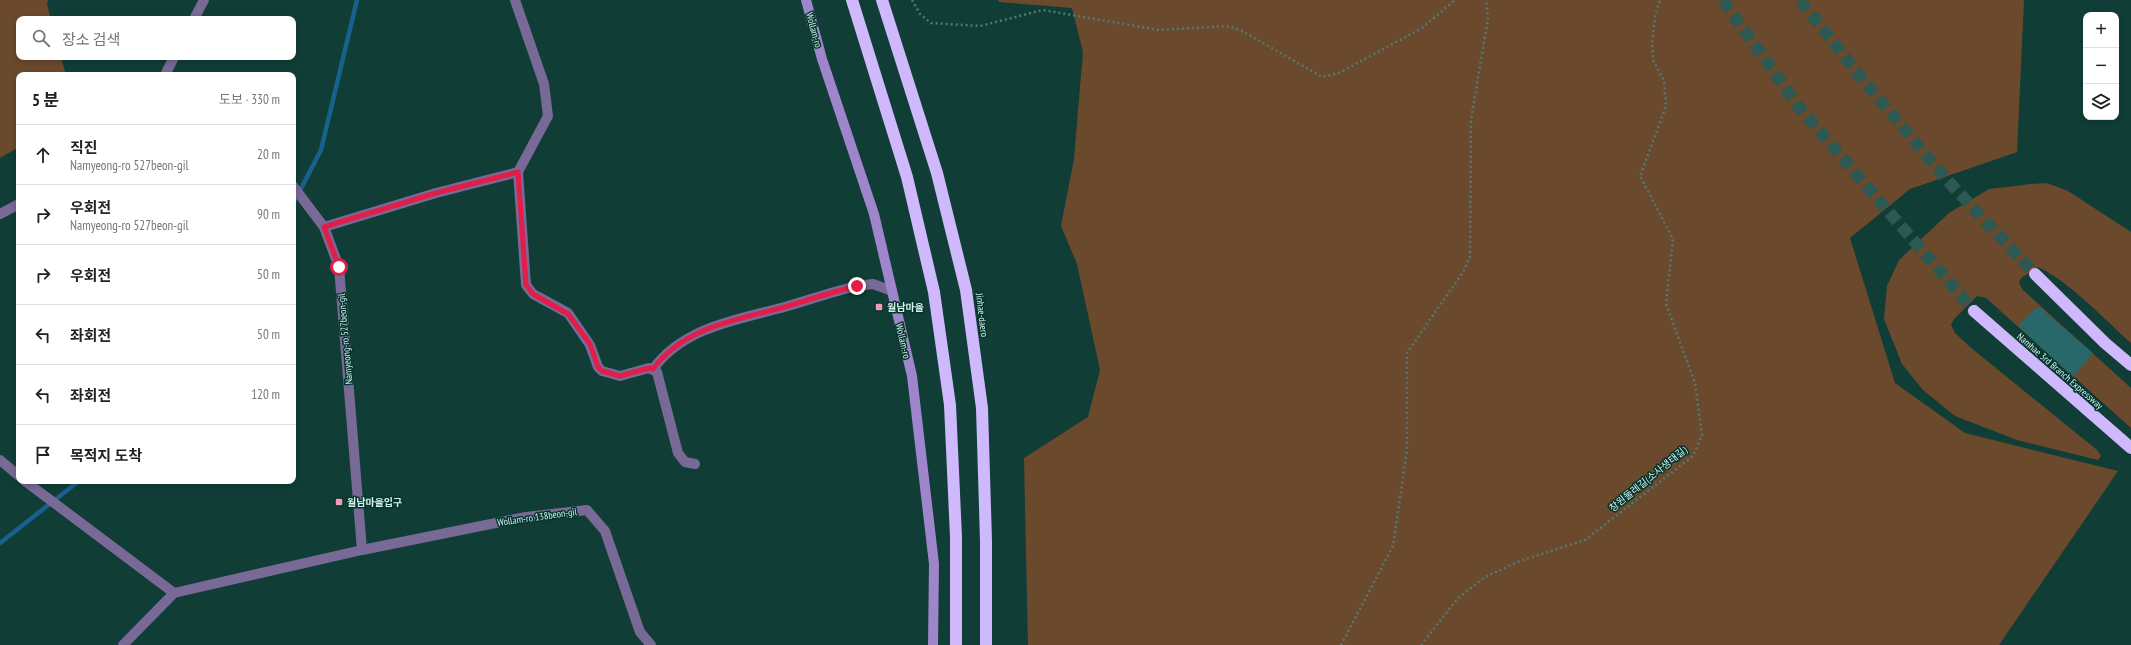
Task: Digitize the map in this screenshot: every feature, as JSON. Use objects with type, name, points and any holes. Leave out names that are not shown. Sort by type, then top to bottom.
[{"type":"highway","points":[[852,0],[907,177],[934,292],[950,405],[956,537],[956,645]]},
{"type":"highway","name":"Jinhae-daero","points":[[882,0],[937,173],[966,290],[982,408],[986,541],[986,645]]},
{"type":"highway","points":[[2035,274],[2105,343],[2131,365]]},
{"type":"highway","name":"Namhae 3rd Branch Expressway","points":[[1974,311],[2131,448]]},
{"type":"main road","name":"Wollam-ro","points":[[806,0],[822,59],[874,214],[912,376],[934,564],[933,645]]},
{"type":"street","points":[[196,16],[204,0]]},
{"type":"street","points":[[515,0],[544,84],[548,116],[518,172],[524,272],[529,290],[568,314],[590,344],[598,367],[602,371],[620,376],[649,368],[657,372],[664,393],[667,415],[678,453],[685,462],[695,464]]},
{"type":"street","points":[[166,72],[172,60]]},
{"type":"street","points":[[324,227],[436,193],[518,172]]},
{"type":"street","name":"Namyeong-ro 527beon-gil","points":[[296,189],[324,227],[339,267],[362,550]]},
{"type":"street","points":[[0,214],[16,206]]},
{"type":"street","points":[[653,369],[661,358],[693,335],[723,322],[857,286],[873,284],[892,291]]},
{"type":"street","points":[[0,460],[16,473]]},
{"type":"street","points":[[29,484],[174,593]]},
{"type":"street","name":"Wollam-ro 138beon-gil","points":[[362,550],[526,516],[587,510],[605,531],[640,632],[651,645]]},
{"type":"street","points":[[123,645],[174,593],[362,550]]},
{"type":"path","points":[[912,0],[920,14],[931,24],[980,26],[1043,10],[1159,30],[1229,26],[1244,32],[1322,77],[1339,73],[1422,28],[1455,0]]},
{"type":"path","points":[[1341,645],[1393,546],[1407,450],[1407,353],[1463,272],[1470,257],[1471,120],[1488,18],[1486,0]]},
{"type":"path","name":"창원둘레길(소사생태길)","points":[[1421,645],[1458,598],[1485,577],[1520,560],[1585,540],[1693,456],[1702,435],[1695,383],[1666,304],[1673,239],[1640,176],[1666,106],[1664,81],[1654,60],[1652,43],[1655,16],[1660,0]]},
{"type":"shaded area","points":[[0,0],[48,0],[47,5],[50,16],[16,16],[16,60],[62,60],[65,72],[16,72],[16,149],[0,158]]},
{"type":"shaded area","points":[[998,0],[2024,0],[2017,152],[1910,189],[1850,238],[1895,383],[1965,433],[2118,471],[1999,645],[1028,645],[1024,458],[1088,417],[1100,370],[1077,264],[1061,226],[1074,159],[1083,52],[1072,8],[999,2]]},
{"type":"shaded area","points":[[2047,183],[2068,191],[2131,232],[2131,343],[2074,291],[2038,267],[2021,278],[2019,283],[2023,290],[2131,388],[2131,428],[1986,298],[1977,296],[1954,319],[1951,325],[1955,333],[1970,347],[2097,450],[2101,456],[2098,460],[2017,440],[1955,416],[1923,390],[1902,364],[1884,319],[1887,286],[1899,260],[1949,213],[1989,189]]},
{"type":"building","points":[[2038,306],[2093,353],[2073,377],[2018,326]]},
{"type":"waterway","points":[[296,198],[321,150],[357,0]]},
{"type":"waterway","points":[[0,543],[75,484]]},
{"type":"tunnel","points":[[1723,0],[1798,106],[1974,311]]},
{"type":"tunnel","points":[[1800,0],[1863,80],[1948,181],[2035,274]]},
{"type":"place","name":"월남마을","points":[[879,307]]},
{"type":"place","name":"월남마을입구","points":[[339,502]]},
{"type":"route","points":[[339,267],[324,227],[436,193],[518,172],[526,285],[533,294],[558,306],[568,314],[590,344],[598,367],[607,374],[620,376],[636,373],[649,368],[653,369],[661,358],[693,335],[723,322],[781,308],[857,286]]}]
